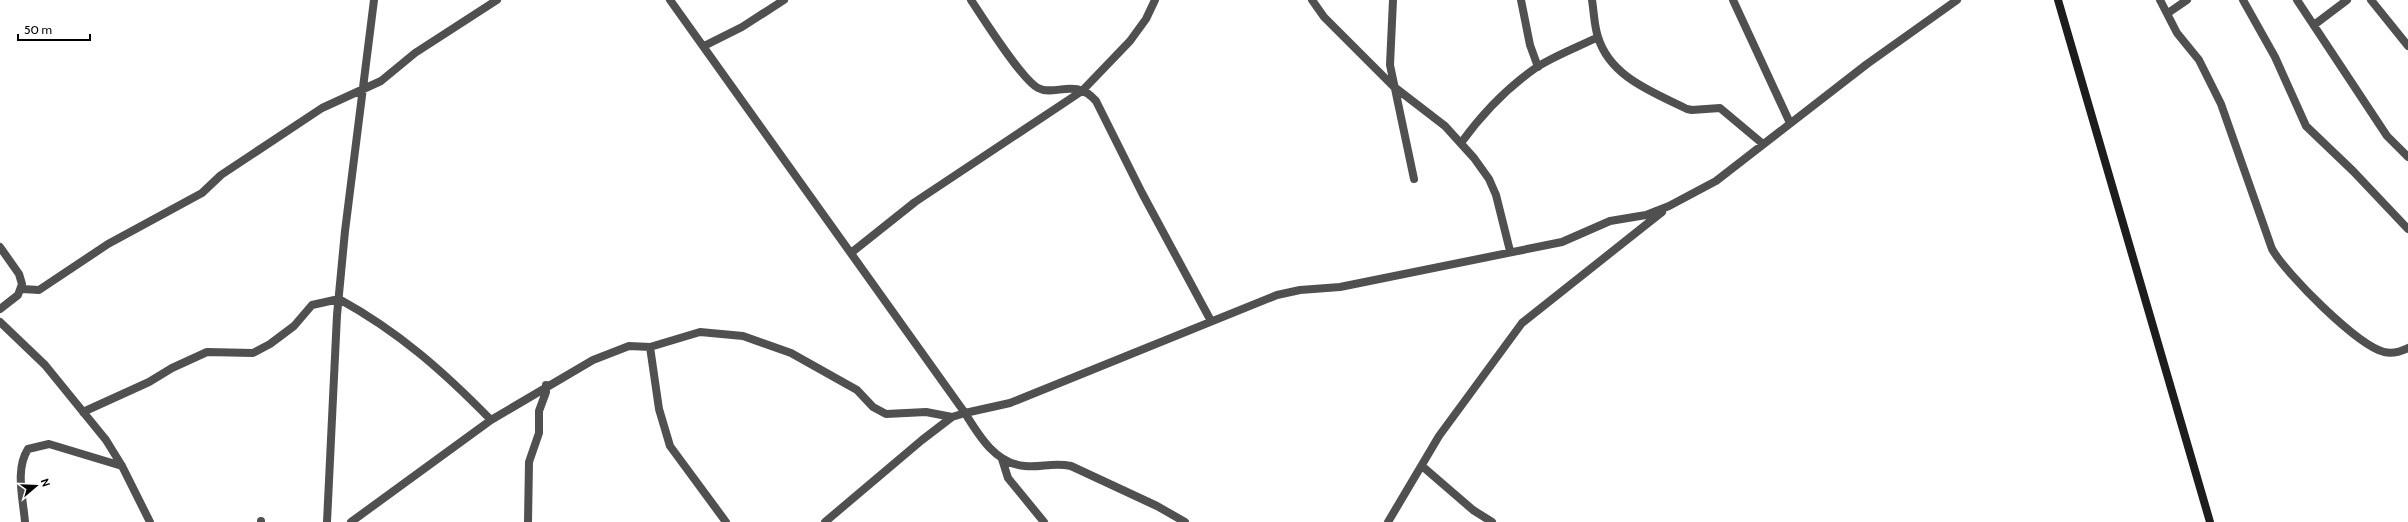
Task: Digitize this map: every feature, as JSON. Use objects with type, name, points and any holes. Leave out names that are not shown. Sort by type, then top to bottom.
[{"type":"street","points":[[327,522],[339,299],[362,91],[374,0]]},
{"type":"street","points":[[0,310],[22,289],[39,290],[108,244],[202,193],[221,175],[322,108],[381,81],[429,43],[497,0]]},
{"type":"street","points":[[670,0],[991,449],[1002,459],[1026,466],[1058,463],[1071,466],[1157,506],[1185,522]]},
{"type":"street","points":[[704,46],[742,27],[784,0]]},
{"type":"street","points":[[971,0],[1021,72],[1037,88],[1042,90],[1065,88],[1082,91],[1096,102],[1211,321]]},
{"type":"street","points":[[851,252],[915,202],[1082,91],[1130,40],[1146,19],[1155,0]]},
{"type":"street","points":[[1312,0],[1324,17],[1393,86],[1445,126],[1462,143],[1481,167],[1496,195],[1510,251]]},
{"type":"street","points":[[1393,0],[1393,29],[1390,55],[1393,86],[1404,122],[1414,180]]},
{"type":"street","points":[[1521,0],[1530,45],[1538,67]]},
{"type":"street","points":[[1592,0],[1598,37],[1606,54],[1626,77],[1687,109],[1720,108],[1763,144]]},
{"type":"street","points":[[1733,0],[1790,123]]},
{"type":"street","points":[[825,522],[922,440],[952,417],[1010,404],[1211,321],[1288,292],[1340,286],[1510,251],[1562,242],[1610,221],[1646,214],[1669,206],[1716,181],[1867,64],[1957,0]]},
{"type":"street","points":[[2058,0],[2193,458],[2210,522]]},
{"type":"street","points":[[2160,0],[2177,33],[2199,60],[2221,104],[2272,249],[2279,262],[2310,296],[2346,327],[2373,346],[2383,352],[2392,353],[2408,348]]},
{"type":"street","points":[[2168,14],[2187,0]]},
{"type":"street","points":[[2243,0],[2275,57],[2306,126],[2353,171],[2408,229]]},
{"type":"street","points":[[2296,0],[2387,136],[2408,157]]},
{"type":"street","points":[[2314,26],[2347,0]]},
{"type":"street","points":[[2371,0],[2408,46]]},
{"type":"street","points":[[1462,143],[1473,127],[1508,91],[1538,67],[1598,37]]},
{"type":"street","points":[[1388,522],[1440,436],[1522,323],[1669,206]]},
{"type":"street","points":[[0,247],[19,274],[22,289]]},
{"type":"street","points":[[83,412],[149,382],[207,352],[253,353],[270,344],[294,326],[312,305],[339,299],[401,337],[442,371],[491,420]]},
{"type":"street","points":[[0,322],[46,364],[106,440],[122,466],[150,522]]},
{"type":"street","points":[[350,522],[491,420],[546,386],[593,360],[629,346],[650,347],[700,332],[743,336],[791,353],[857,390],[873,407],[886,414],[926,412],[952,417]]},
{"type":"street","points":[[650,347],[659,408],[670,446],[726,522]]},
{"type":"street","points":[[528,522],[528,462],[539,433],[539,411],[546,392],[546,386]]},
{"type":"street","points":[[25,522],[21,471],[22,458],[28,448],[49,444],[122,466]]},
{"type":"street","points":[[2193,458],[2214,522]]},
{"type":"street","points":[[1002,459],[1008,478],[1044,522]]},
{"type":"street","points":[[1422,466],[1473,510],[1492,522]]}]
